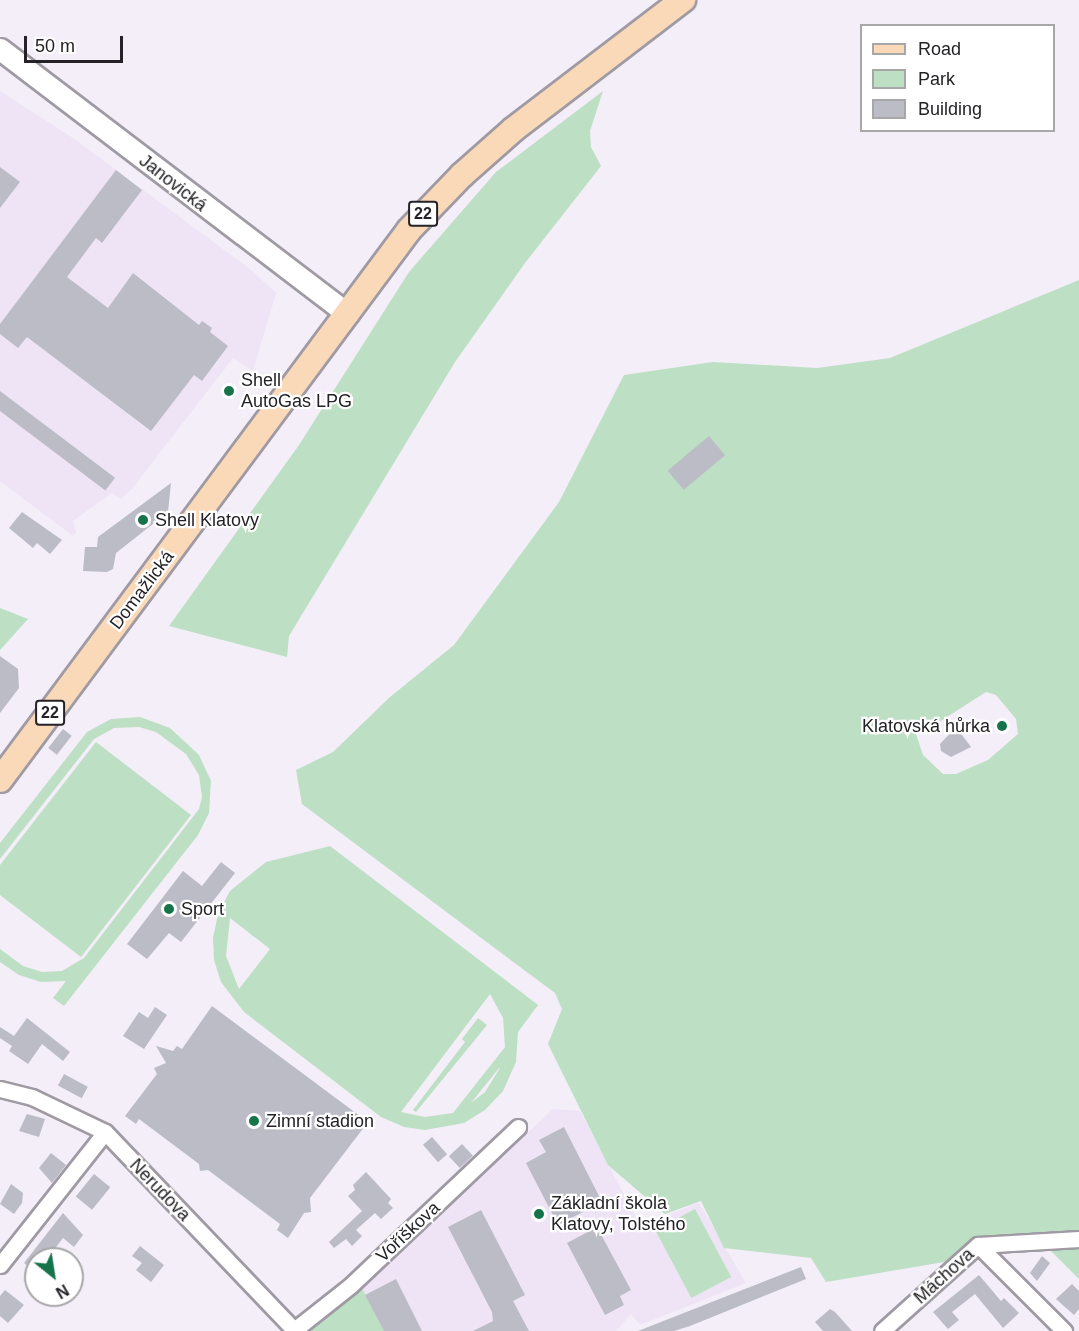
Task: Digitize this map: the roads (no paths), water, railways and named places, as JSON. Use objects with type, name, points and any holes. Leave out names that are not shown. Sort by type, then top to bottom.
[{"type":"main road","name":"22","points":[[348,314],[409,230],[462,175],[576,79],[683,0]]},
{"type":"main road","name":"Janovická","points":[[0,49],[348,314]]},
{"type":"main road","name":"Domažlická","points":[[0,780],[348,314]]},
{"type":"street","name":"Nerudova","points":[[0,1089],[32,1097],[105,1132],[294,1331]]},
{"type":"street","name":"Voříškova","points":[[294,1331],[351,1285],[518,1127]]},
{"type":"street","points":[[0,1265],[105,1132]]},
{"type":"street","points":[[978,1245],[1079,1239]]},
{"type":"street","points":[[978,1245],[1064,1331]]},
{"type":"street","name":"Máchova","points":[[882,1331],[978,1245]]},
{"type":"place","name":"Shell AutoGas LPG","points":[[229,391]]},
{"type":"place","name":"Shell Klatovy","points":[[143,520]]},
{"type":"place","name":"Klatovská hůrka","points":[[1002,726]]},
{"type":"place","name":"Sport","points":[[169,909]]},
{"type":"place","name":"Zimní stadion","points":[[254,1121]]},
{"type":"place","name":"Základní škola Klatovy, Tolstého","points":[[539,1214]]}]
